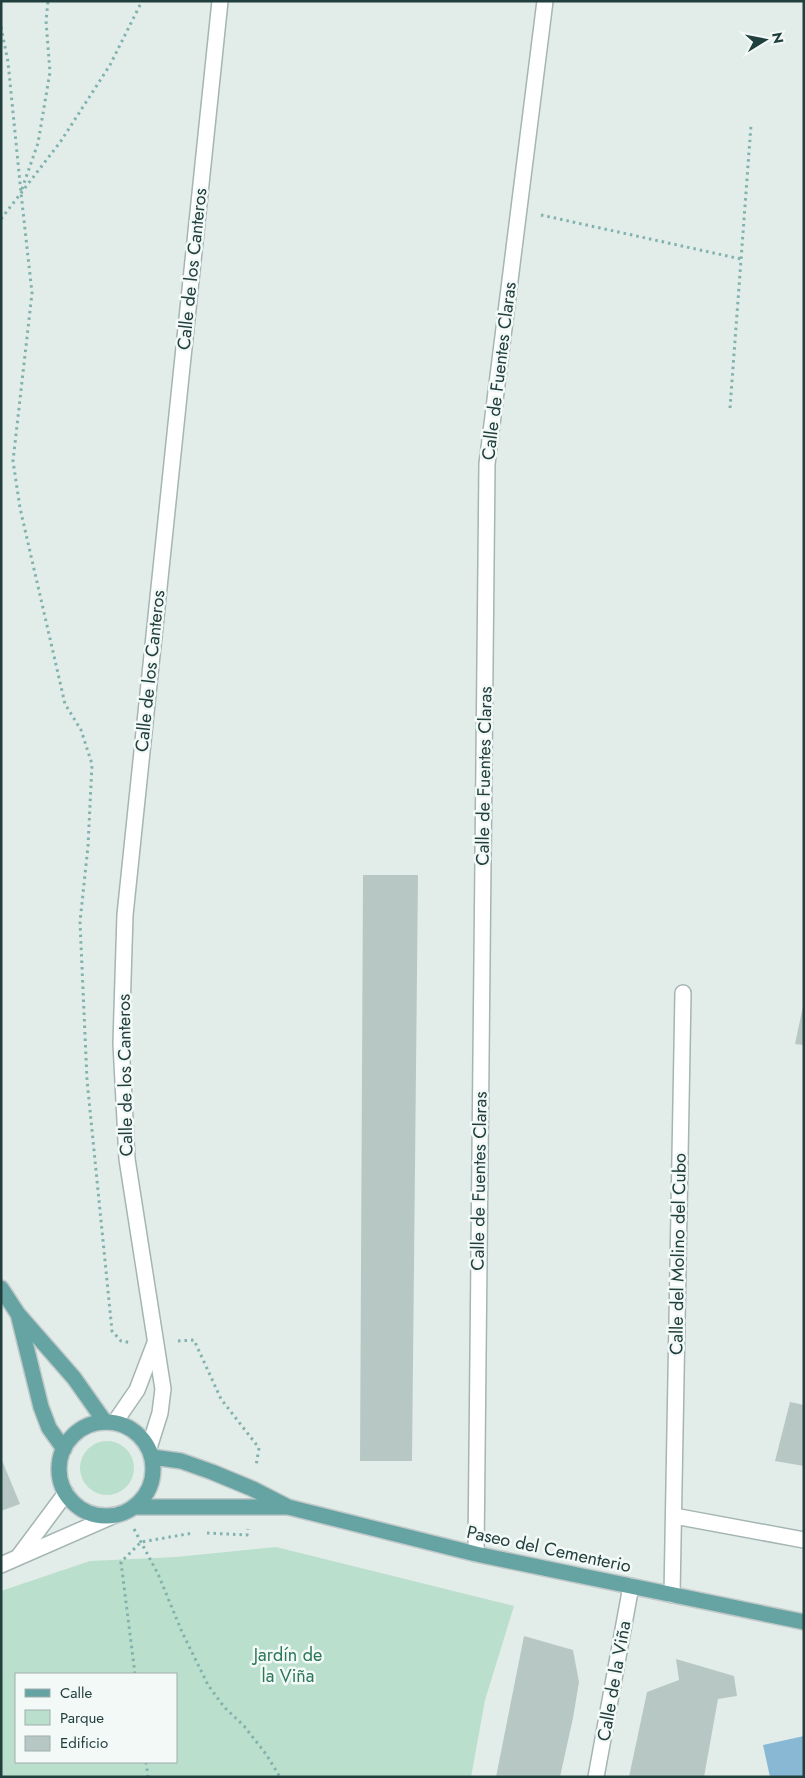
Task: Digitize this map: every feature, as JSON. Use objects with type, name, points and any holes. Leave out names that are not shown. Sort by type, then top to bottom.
[{"type":"main road","points":[[1,1288],[18,1314],[110,1422]]},
{"type":"main road","points":[[18,1314],[41,1407],[49,1428],[64,1449]]},
{"type":"main road","points":[[110,1422],[126,1426],[143,1439],[150,1453],[153,1471],[150,1485],[144,1497],[125,1511],[101,1516],[87,1512],[75,1504],[61,1483],[59,1471],[64,1449],[71,1438],[81,1429],[92,1424],[110,1422]]},
{"type":"main road","name":"Paseo del Cementerio","points":[[150,1453],[182,1461],[253,1489],[288,1507],[476,1554],[804,1622]]},
{"type":"main road","name":"Paseo del Cementerio","points":[[125,1511],[288,1507]]},
{"type":"street","name":"Calle de los Canteros","points":[[150,1453],[160,1412],[163,1389],[127,1159],[121,1043],[125,915],[220,1]]},
{"type":"street","name":"Calle de Fuentes Claras","points":[[476,1554],[487,464],[545,1]]},
{"type":"street","name":"Calle del Molino del Cubo","points":[[672,1595],[683,993]]},
{"type":"street","points":[[110,1422],[137,1390],[156,1342]]},
{"type":"street","points":[[16,1559],[66,1493]]},
{"type":"street","name":"Paseo del Cementerio","points":[[1,1565],[125,1511]]},
{"type":"street","points":[[674,1516],[804,1540]]},
{"type":"street","name":"Calle de la Viña","points":[[596,1777],[631,1586]]},
{"type":"path","points":[[20,193],[38,143],[50,72],[46,21],[48,1]]},
{"type":"path","points":[[1,218],[61,141],[110,65],[142,1]]},
{"type":"path","points":[[1,27],[8,62],[20,193],[32,293],[14,460],[20,508],[65,704],[81,730],[92,764],[88,846],[80,922],[88,1080],[112,1331],[121,1341],[133,1343],[194,1340],[221,1398],[259,1448],[253,1489]]},
{"type":"path","points":[[730,408],[751,126]]},
{"type":"path","points":[[518,210],[741,259]]},
{"type":"path","points":[[204,1533],[247,1535],[251,1507]]},
{"type":"path","points":[[125,1511],[162,1583],[182,1632],[208,1685],[224,1707],[244,1726],[266,1754],[280,1777]]},
{"type":"path","points":[[135,1673],[121,1562],[141,1542],[196,1532]]},
{"type":"path","points":[[146,1763],[148,1777]]},
{"type":"green space","points":[[107,1441],[117,1443],[126,1449],[132,1458],[134,1468],[132,1478],[126,1487],[117,1493],[107,1495],[97,1493],[88,1487],[82,1478],[80,1468],[82,1458],[88,1449],[97,1443]]},
{"type":"green space","name":"Jardín de la Viña","points":[[276,1547],[514,1606],[485,1700],[471,1777],[1,1777],[1,1591],[90,1561],[176,1557]]},
{"type":"water","points":[[804,1736],[804,1777],[770,1777],[763,1745]]},
{"type":"building","points":[[363,875],[418,875],[412,1461],[360,1461]]},
{"type":"building","points":[[804,1006],[804,1045],[795,1044]]},
{"type":"building","points":[[790,1402],[804,1405],[804,1466],[775,1461]]},
{"type":"building","points":[[1,1458],[20,1504],[1,1511]]},
{"type":"building","points":[[524,1636],[573,1650],[579,1682],[560,1777],[496,1777]]},
{"type":"building","points":[[676,1659],[734,1676],[737,1696],[718,1699],[704,1777],[629,1777],[647,1692],[679,1680]]}]
